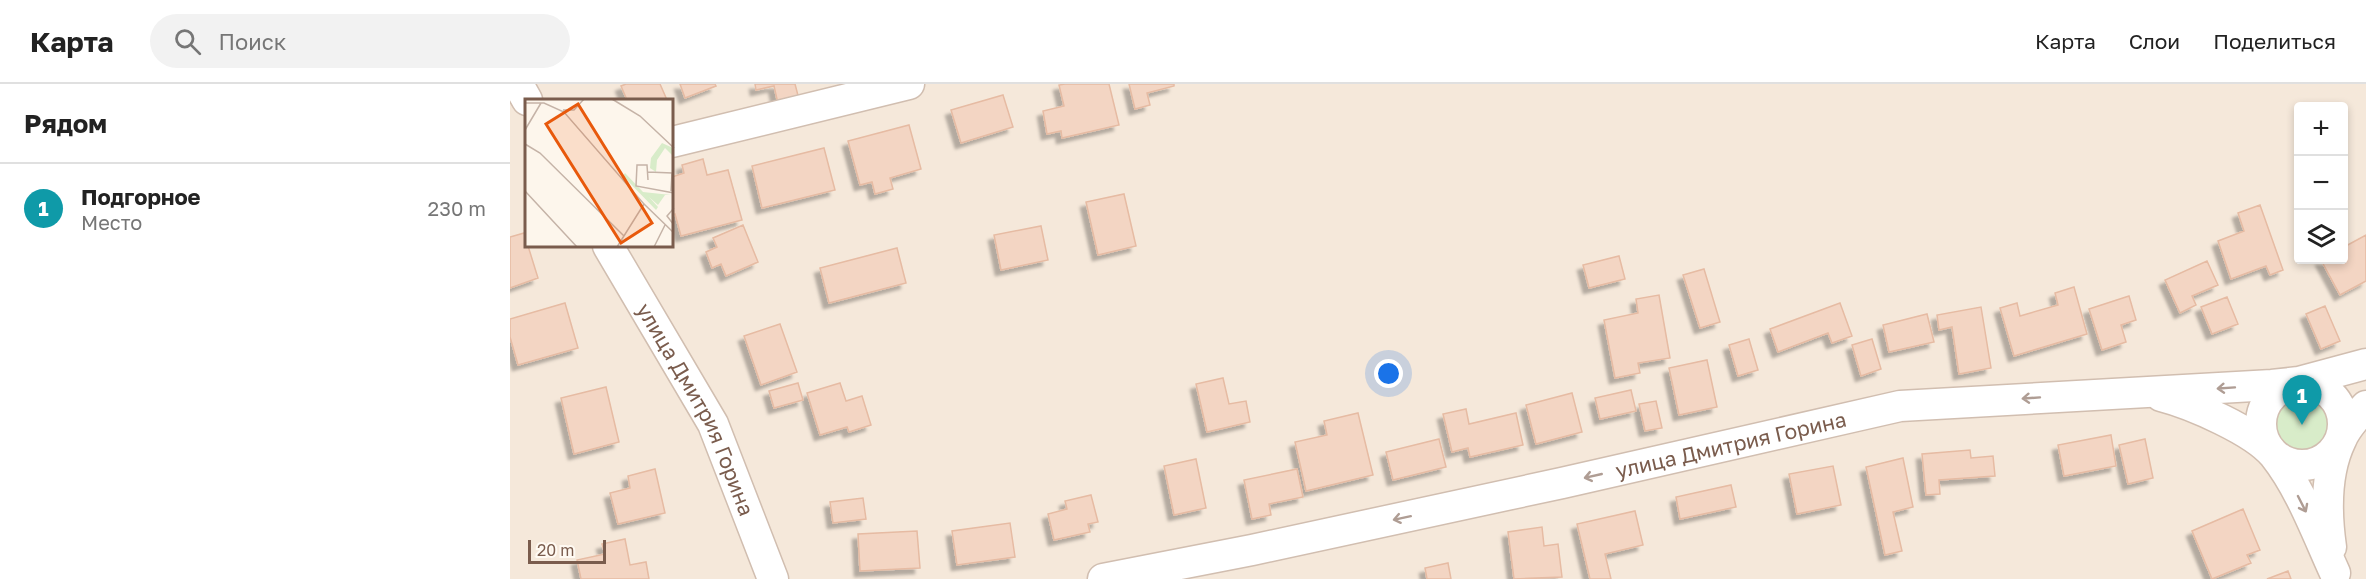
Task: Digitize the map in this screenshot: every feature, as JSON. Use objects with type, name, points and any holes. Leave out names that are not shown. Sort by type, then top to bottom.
[{"type":"street","points":[[518,84],[526,99]]},
{"type":"street","points":[[674,142],[909,84]]},
{"type":"street","name":"улица Дмитрия Горина","points":[[609,248],[713,424],[773,579]]},
{"type":"street","name":"улица Дмитрия Горина","points":[[1103,579],[1252,550],[1900,406],[2299,382],[2366,364]]},
{"type":"street","points":[[2299,382],[2313,383],[2326,389],[2336,399],[2342,412],[2344,426],[2332,467],[2327,511],[2336,576],[2297,492],[2264,442],[2260,429],[2261,416],[2274,392],[2286,385],[2299,382]]},
{"type":"street","points":[[2141,391],[2177,400],[2213,415],[2241,430],[2283,461],[2296,465],[2310,465],[2323,460],[2333,451],[2366,405]]},
{"type":"shaded area","points":[[510,84],[2366,84],[2366,579],[510,579]]},
{"type":"green space","points":[[2295,395],[2307,395],[2318,400],[2326,408],[2331,425],[2329,437],[2318,450],[2307,455],[2295,455],[2284,450],[2276,442],[2271,431],[2271,419],[2276,408],[2284,400]]},
{"type":"building","points":[[660,84],[667,99],[627,99],[621,86]]},
{"type":"building","points":[[680,84],[715,84],[716,86],[685,98]]},
{"type":"building","points":[[755,84],[795,84],[800,103],[779,108],[774,86],[756,90]]},
{"type":"building","points":[[1109,84],[1119,125],[1062,138],[1061,131],[1047,134],[1043,111],[1064,106],[1059,85]]},
{"type":"building","points":[[1129,84],[1174,84],[1174,86],[1147,93],[1150,105],[1135,109]]},
{"type":"building","points":[[1003,95],[1013,127],[961,143],[951,110]]},
{"type":"building","points":[[909,125],[921,169],[890,178],[893,189],[875,194],[872,182],[860,185],[848,141]]},
{"type":"building","points":[[824,148],[835,190],[762,208],[752,166]]},
{"type":"building","points":[[703,159],[707,175],[728,170],[742,220],[681,236],[674,214],[674,176],[684,173],[682,165]]},
{"type":"building","points":[[1124,194],[1136,246],[1098,255],[1086,202]]},
{"type":"building","points":[[2260,205],[2283,270],[2270,275],[2266,266],[2231,279],[2218,241],[2244,231],[2238,213]]},
{"type":"building","points":[[743,225],[758,262],[726,276],[721,264],[712,268],[706,252],[717,247],[713,238]]},
{"type":"building","points":[[1041,226],[1048,260],[1001,270],[994,235]]},
{"type":"building","points":[[524,233],[525,248],[529,248],[538,278],[510,288],[510,237]]},
{"type":"building","points":[[2366,235],[2366,281],[2340,295],[2323,264],[2348,264],[2348,245]]},
{"type":"building","points":[[897,248],[906,283],[829,303],[820,268]]},
{"type":"building","points":[[1619,256],[1625,279],[1589,288],[1583,265]]},
{"type":"building","points":[[2207,261],[2218,285],[2192,296],[2196,305],[2180,313],[2165,280]]},
{"type":"building","points":[[1704,269],[1720,322],[1700,328],[1683,275]]},
{"type":"building","points":[[2074,287],[2087,334],[2014,356],[2000,308],[2017,303],[2020,316],[2058,305],[2055,293]]},
{"type":"building","points":[[1659,295],[1670,358],[1638,363],[1640,373],[1615,378],[1604,320],[1638,313],[1636,299]]},
{"type":"building","points":[[2129,296],[2136,320],[2121,325],[2126,342],[2102,350],[2089,309]]},
{"type":"building","points":[[2227,297],[2238,324],[2212,334],[2201,307]]},
{"type":"building","points":[[565,303],[578,348],[518,365],[510,337],[510,319]]},
{"type":"building","points":[[1840,303],[1852,336],[1832,343],[1828,333],[1778,352],[1770,329]]},
{"type":"building","points":[[2325,306],[2340,341],[2321,349],[2306,314]]},
{"type":"building","points":[[1981,307],[1991,368],[1959,374],[1952,327],[1939,330],[1937,315]]},
{"type":"building","points":[[1927,314],[1934,342],[1889,352],[1883,325]]},
{"type":"building","points":[[780,324],[797,372],[761,385],[744,336]]},
{"type":"building","points":[[1749,339],[1758,370],[1738,376],[1729,345]]},
{"type":"building","points":[[1872,339],[1881,369],[1861,376],[1852,345]]},
{"type":"building","points":[[1707,360],[1717,407],[1679,415],[1669,368]]},
{"type":"building","points":[[1223,378],[1229,404],[1246,401],[1250,422],[1207,432],[1196,384]]},
{"type":"building","points":[[798,383],[803,400],[774,408],[769,391]]},
{"type":"building","points":[[840,383],[846,401],[862,396],[871,425],[849,432],[847,427],[820,435],[807,393]]},
{"type":"building","points":[[606,387],[619,442],[574,454],[561,398]]},
{"type":"building","points":[[1631,390],[1636,411],[1600,419],[1595,398]]},
{"type":"building","points":[[1572,393],[1582,432],[1536,444],[1526,405]]},
{"type":"building","points":[[1656,401],[1662,428],[1645,431],[1639,404]]},
{"type":"building","points":[[1466,409],[1469,424],[1516,413],[1523,445],[1470,457],[1468,448],[1452,452],[1443,414]]},
{"type":"building","points":[[1358,413],[1373,475],[1306,491],[1295,442],[1327,435],[1324,421]]},
{"type":"building","points":[[2111,435],[2116,466],[2064,476],[2058,445]]},
{"type":"building","points":[[1439,439],[1446,467],[1393,480],[1386,452]]},
{"type":"building","points":[[2145,439],[2153,478],[2128,484],[2119,445]]},
{"type":"building","points":[[1970,450],[1971,458],[1993,456],[1995,476],[1939,480],[1940,494],[1926,495],[1922,454]]},
{"type":"building","points":[[1903,458],[1913,507],[1893,512],[1902,551],[1885,555],[1866,467]]},
{"type":"building","points":[[1196,459],[1206,508],[1174,515],[1164,466]]},
{"type":"building","points":[[1833,466],[1841,505],[1797,514],[1789,474]]},
{"type":"building","points":[[655,469],[665,513],[618,524],[610,493],[630,488],[628,476]]},
{"type":"building","points":[[1297,469],[1303,497],[1269,504],[1271,515],[1252,519],[1244,480]]},
{"type":"building","points":[[1731,485],[1736,507],[1680,519],[1676,497]]},
{"type":"building","points":[[1091,495],[1098,522],[1088,524],[1090,532],[1054,540],[1048,514],[1067,509],[1065,501]]},
{"type":"building","points":[[863,498],[866,519],[833,523],[830,502]]},
{"type":"building","points":[[2243,509],[2260,550],[2247,555],[2251,563],[2212,579],[2192,531]]},
{"type":"building","points":[[1635,511],[1643,545],[1605,554],[1611,579],[1590,579],[1577,524]]},
{"type":"building","points":[[1010,523],[1015,557],[957,565],[952,531]]},
{"type":"building","points":[[1542,527],[1544,546],[1558,544],[1562,577],[1514,579],[1508,532]]},
{"type":"building","points":[[917,531],[920,568],[860,571],[858,534]]},
{"type":"building","points":[[625,539],[630,565],[646,562],[649,579],[581,579],[577,560],[605,554],[602,544]]},
{"type":"building","points":[[1448,563],[1451,579],[1427,579],[1425,568]]},
{"type":"building","points":[[2288,571],[2291,579],[2267,579]]},
{"type":"place","name":"Подгорное","points":[[2302,425]]}]
